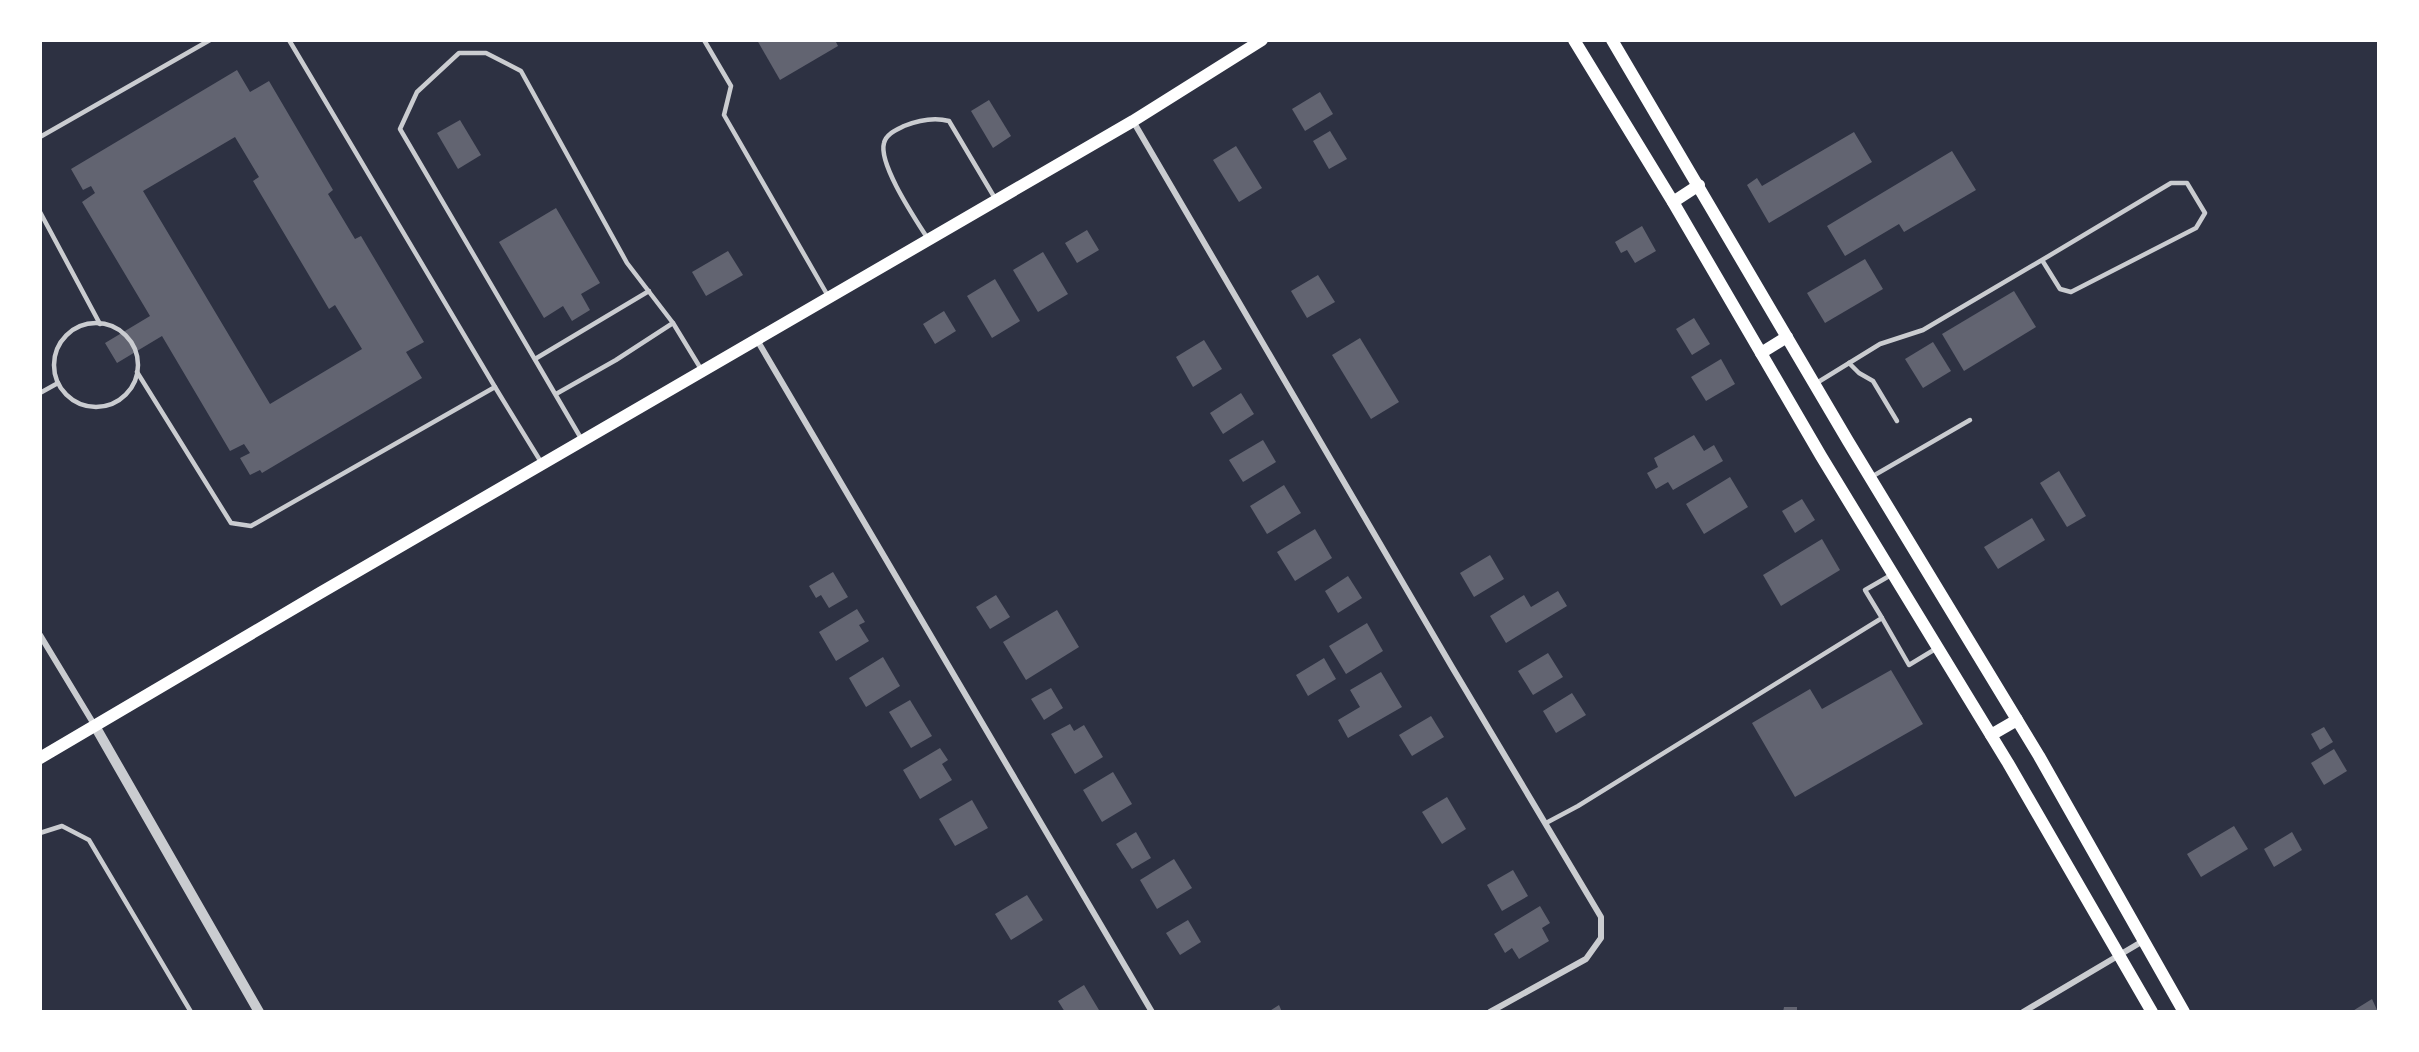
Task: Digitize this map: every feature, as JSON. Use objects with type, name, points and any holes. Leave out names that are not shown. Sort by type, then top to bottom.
[{"type":"main road","points":[[40,758],[1133,121],[1262,40]]},
{"type":"main road","points":[[1574,40],[1991,735],[2152,1011]]},
{"type":"main road","points":[[1612,40],[1870,478],[2017,720],[2184,1011]]},
{"type":"main road","points":[[1672,202],[1699,185]]},
{"type":"main road","points":[[1761,353],[1787,337]]},
{"type":"main road","points":[[1991,735],[2017,720]]},
{"type":"street","points":[[1133,121],[1601,917],[1601,938],[1586,958],[1491,1011]]},
{"type":"street","points":[[757,340],[1152,1011]]},
{"type":"street","points":[[40,635],[96,726],[259,1011]]},
{"type":"street","points":[[2024,1011],[2143,941]]},
{"type":"lane","points":[[40,137],[210,40]]},
{"type":"lane","points":[[288,40],[542,464]]},
{"type":"lane","points":[[704,40],[731,86],[724,115],[829,298]]},
{"type":"lane","points":[[583,440],[400,129],[417,92],[459,53],[486,53],[521,71],[627,263],[672,323],[702,371]]},
{"type":"lane","points":[[928,240],[896,186],[884,151],[884,142],[893,131],[913,123],[936,118],[949,121],[996,200]]},
{"type":"lane","points":[[1815,384],[1880,344],[1923,330],[2171,183],[2187,183],[2205,213],[2196,228],[2071,292],[2060,289],[2042,260]]},
{"type":"lane","points":[[40,212],[100,324]]},
{"type":"lane","points":[[535,359],[648,291]]},
{"type":"lane","points":[[556,394],[616,360],[672,323]]},
{"type":"lane","points":[[88,324],[113,327],[133,346],[137,359],[137,372],[132,387],[122,398],[109,405],[94,407],[79,404],[66,395],[58,383],[54,371],[58,346],[76,328],[88,324]]},
{"type":"lane","points":[[1849,363],[1859,374],[1873,381],[1898,421]]},
{"type":"lane","points":[[137,372],[231,523],[251,526],[495,387]]},
{"type":"lane","points":[[40,393],[58,383]]},
{"type":"lane","points":[[1870,478],[1970,420]]},
{"type":"lane","points":[[1893,574],[1866,590],[1909,665],[1938,648]]},
{"type":"lane","points":[[1546,823],[1578,806],[1882,618]]},
{"type":"lane","points":[[40,833],[62,826],[89,840],[191,1011]]},
{"type":"building","points":[[757,40],[835,40],[838,46],[780,80]]},
{"type":"building","points":[[237,70],[250,92],[269,81],[333,190],[328,194],[355,239],[361,236],[424,342],[406,352],[422,378],[262,473],[260,470],[250,475],[240,458],[250,453],[244,444],[230,451],[162,336],[117,363],[105,343],[150,316],[82,202],[95,193],[91,186],[83,190],[71,169]],"holes":[[[235,137],[259,177],[253,181],[329,309],[335,305],[362,349],[270,404],[143,191]]]},
{"type":"building","points":[[1320,92],[1333,114],[1305,131],[1292,109]]},
{"type":"building","points":[[989,100],[1011,136],[993,148],[971,111]]},
{"type":"building","points":[[460,120],[481,155],[458,169],[437,133]]},
{"type":"building","points":[[1330,131],[1347,159],[1329,169],[1313,141]]},
{"type":"building","points":[[1854,132],[1872,162],[1769,223],[1747,185],[1757,178],[1762,186]]},
{"type":"building","points":[[1236,146],[1262,188],[1239,202],[1213,160]]},
{"type":"building","points":[[1952,151],[1976,190],[1904,232],[1899,224],[1845,256],[1827,226]]},
{"type":"building","points":[[556,208],[600,283],[581,294],[590,310],[572,321],[563,306],[544,318],[499,242]]},
{"type":"building","points":[[1642,226],[1656,251],[1635,263],[1627,250],[1621,253],[1615,242]]},
{"type":"building","points":[[1087,230],[1099,250],[1077,263],[1065,243]]},
{"type":"building","points":[[728,251],[743,275],[706,296],[692,272]]},
{"type":"building","points":[[1043,252],[1068,294],[1038,312],[1013,270]]},
{"type":"building","points":[[1865,259],[1883,289],[1825,323],[1807,293]]},
{"type":"building","points":[[1318,275],[1335,302],[1307,318],[1291,291]]},
{"type":"building","points":[[995,279],[1020,321],[992,338],[967,296]]},
{"type":"building","points":[[2014,291],[2036,327],[1964,371],[1942,334]]},
{"type":"building","points":[[944,311],[956,331],[935,344],[923,324]]},
{"type":"building","points":[[1694,318],[1710,344],[1692,355],[1676,329]]},
{"type":"building","points":[[1360,338],[1399,402],[1371,419],[1332,355]]},
{"type":"building","points":[[1204,340],[1222,369],[1193,387],[1176,357]]},
{"type":"building","points":[[1933,342],[1951,371],[1923,388],[1905,359]]},
{"type":"building","points":[[1721,359],[1735,384],[1706,401],[1691,377]]},
{"type":"building","points":[[1241,393],[1254,414],[1223,434],[1210,413]]},
{"type":"building","points":[[1694,435],[1704,451],[1714,445],[1723,461],[1673,490],[1668,482],[1656,489],[1647,473],[1658,467],[1654,458]]},
{"type":"building","points":[[1263,440],[1276,462],[1243,482],[1229,460]]},
{"type":"building","points":[[2059,471],[2086,516],[2067,527],[2040,483]]},
{"type":"building","points":[[1730,477],[1748,507],[1704,534],[1686,504]]},
{"type":"building","points":[[1284,485],[1301,513],[1267,534],[1250,506]]},
{"type":"building","points":[[1802,499],[1815,520],[1795,533],[1782,511]]},
{"type":"building","points":[[2032,518],[2045,540],[1998,569],[1984,547]]},
{"type":"building","points":[[1315,529],[1332,558],[1295,581],[1277,552]]},
{"type":"building","points":[[1822,539],[1840,570],[1781,606],[1763,575]]},
{"type":"building","points":[[1490,555],[1504,579],[1474,597],[1460,573]]},
{"type":"building","points":[[833,572],[848,597],[829,608],[821,595],[816,598],[809,586]]},
{"type":"building","points":[[1348,576],[1362,598],[1338,613],[1325,591]]},
{"type":"building","points":[[1558,591],[1567,606],[1506,643],[1490,616],[1524,595],[1531,607]]},
{"type":"building","points":[[996,595],[1010,617],[990,629],[976,607]]},
{"type":"building","points":[[857,609],[865,622],[859,625],[869,641],[836,661],[819,632]]},
{"type":"building","points":[[1057,610],[1079,647],[1026,680],[1003,642]]},
{"type":"building","points":[[1367,623],[1383,651],[1346,674],[1329,646]]},
{"type":"building","points":[[1548,653],[1563,677],[1533,695],[1518,671]]},
{"type":"building","points":[[883,657],[900,686],[866,707],[849,678]]},
{"type":"building","points":[[1324,658],[1336,679],[1308,696],[1296,675]]},
{"type":"building","points":[[1891,670],[1923,724],[1795,797],[1752,723],[1810,689],[1822,709]]},
{"type":"building","points":[[1381,672],[1402,707],[1348,738],[1338,720],[1360,707],[1350,690]]},
{"type":"building","points":[[1051,688],[1063,708],[1044,720],[1031,699]]},
{"type":"building","points":[[1572,693],[1586,715],[1556,733],[1543,711]]},
{"type":"building","points":[[910,700],[932,736],[911,748],[889,712]]},
{"type":"building","points":[[1431,716],[1444,737],[1412,756],[1399,735]]},
{"type":"building","points":[[1070,724],[1074,731],[1084,725],[1103,757],[1075,774],[1051,734]]},
{"type":"building","points":[[2324,727],[2333,742],[2320,750],[2311,734]]},
{"type":"building","points":[[940,748],[948,760],[942,764],[952,780],[920,799],[903,770]]},
{"type":"building","points":[[2334,749],[2347,771],[2324,785],[2311,763]]},
{"type":"building","points":[[1113,772],[1132,804],[1102,822],[1083,790]]},
{"type":"building","points":[[1447,797],[1466,829],[1442,844],[1422,812]]},
{"type":"building","points":[[972,800],[988,828],[955,846],[939,819]]},
{"type":"building","points":[[2234,826],[2248,849],[2201,877],[2187,854]]},
{"type":"building","points":[[1136,832],[1151,858],[1132,869],[1116,844]]},
{"type":"building","points":[[2292,832],[2302,850],[2274,867],[2264,849]]},
{"type":"building","points":[[1174,859],[1192,888],[1157,909],[1140,880]]},
{"type":"building","points":[[1513,870],[1528,896],[1502,911],[1487,885]]},
{"type":"building","points":[[1027,895],[1043,920],[1011,940],[995,914]]},
{"type":"building","points":[[1540,906],[1550,923],[1542,928],[1549,941],[1519,959],[1512,948],[1505,953],[1494,934]]},
{"type":"building","points":[[1188,920],[1201,942],[1180,955],[1166,933]]},
{"type":"building","points":[[1084,985],[1099,1010],[1065,1012],[1058,1001]]},
{"type":"building","points":[[2372,999],[2378,1012],[2351,1012]]},
{"type":"building","points":[[1279,1005],[1282,1012],[1268,1012]]},
{"type":"building","points":[[1784,1007],[1797,1007],[1797,1012],[1783,1012]]}]
